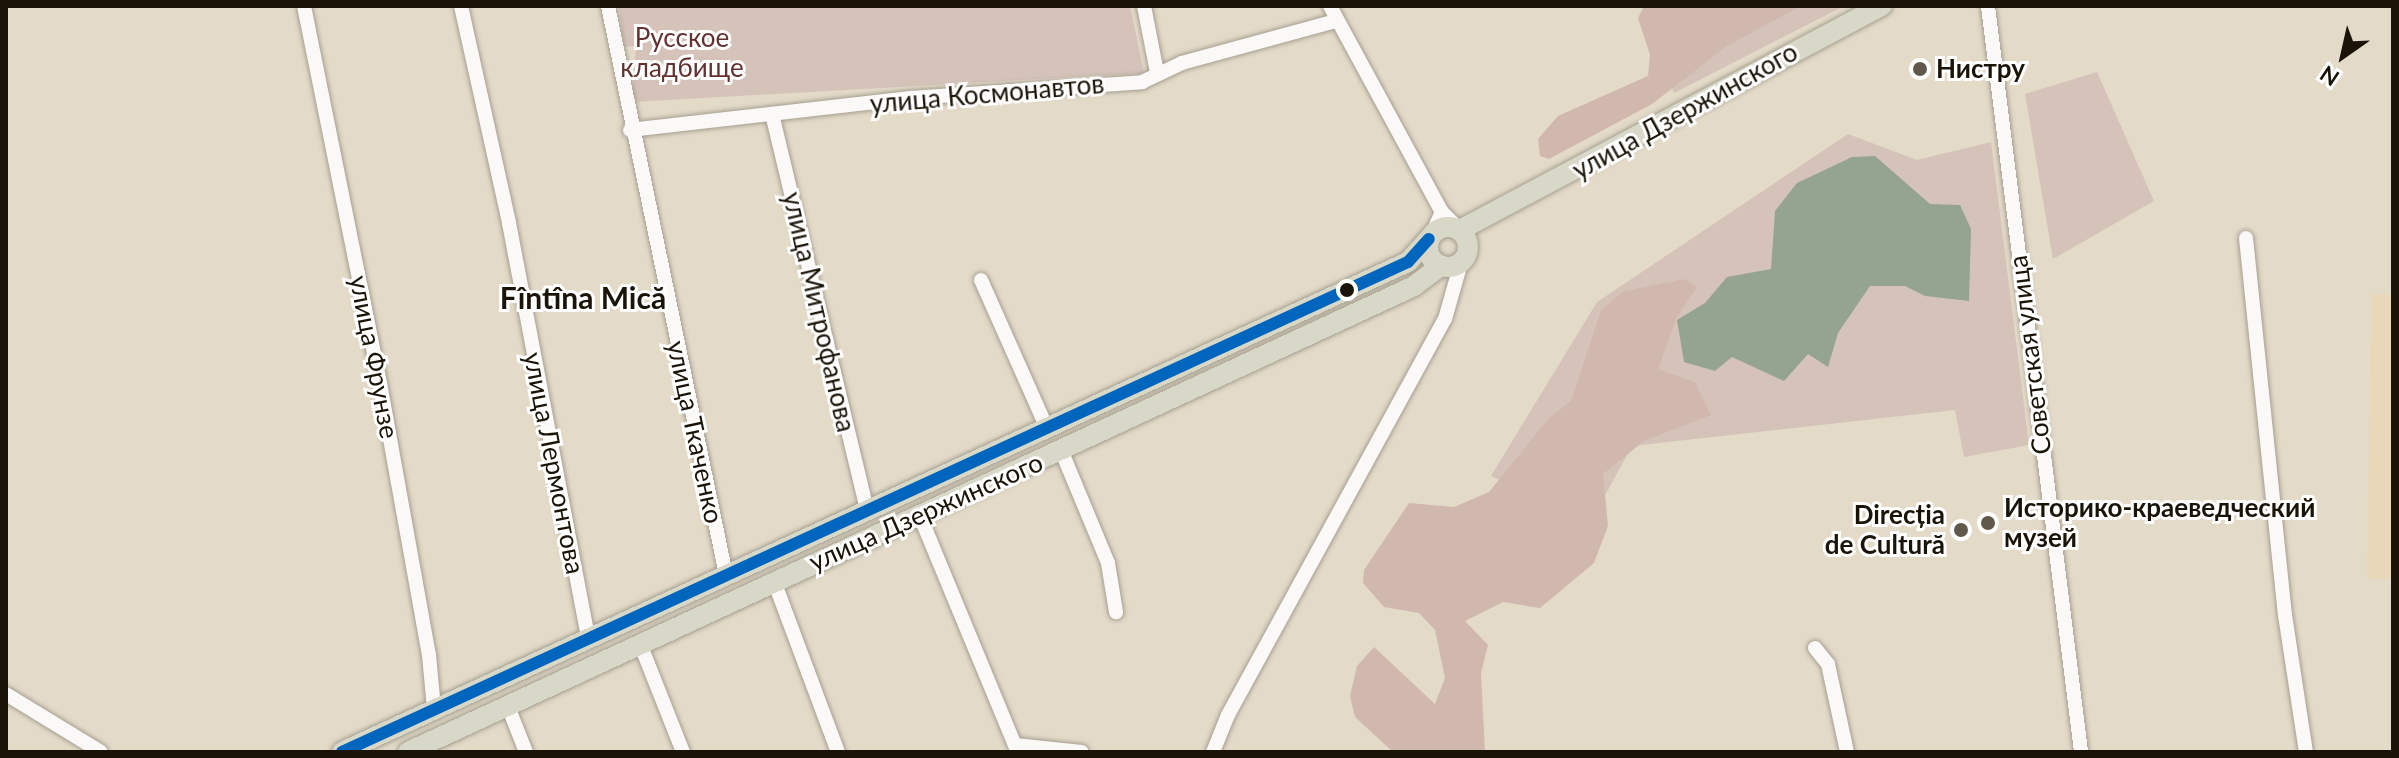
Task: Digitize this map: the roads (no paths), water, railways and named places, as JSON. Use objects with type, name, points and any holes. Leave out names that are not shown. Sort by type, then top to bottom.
[{"type":"highway","name":"улица Дзержинского","points":[[1464,237],[1489,219],[1882,6]]},
{"type":"highway","points":[[1442,227],[1464,237],[1451,265],[1431,258],[1431,237],[1442,227]]},
{"type":"highway","name":"улица Дзержинского","points":[[342,752],[374,745],[434,709],[1408,262],[1431,237]]},
{"type":"highway","name":"улица Дзержинского","points":[[408,752],[1414,286],[1451,265]]},
{"type":"street","name":"улица Фрунзе","points":[[304,6],[380,383],[429,655],[434,709]]},
{"type":"street","name":"улица Лермонтова","points":[[461,6],[509,223],[588,638]]},
{"type":"street","name":"улица Ткаченко","points":[[608,6],[630,130],[726,575]]},
{"type":"street","points":[[1144,6],[1157,72]]},
{"type":"street","points":[[1330,6],[1410,145],[1442,212],[1464,237]]},
{"type":"street","name":"Советская улица","points":[[1988,6],[2081,752]]},
{"type":"street","name":"улица Космонавтов","points":[[630,130],[910,98],[1142,82],[1157,72],[1336,21]]},
{"type":"street","name":"улица Митрофанова","points":[[772,114],[867,510]]},
{"type":"street","points":[[1431,237],[1442,212]]},
{"type":"street","points":[[2246,238],[2285,615],[2306,752]]},
{"type":"street","points":[[1213,752],[1228,715],[1452,300],[1451,265]]},
{"type":"street","points":[[981,280],[1047,428]]},
{"type":"street","points":[[1061,450],[1108,563],[1116,612]]},
{"type":"street","points":[[920,516],[1014,749],[1082,752]]},
{"type":"street","points":[[774,581],[838,752]]},
{"type":"street","points":[[641,646],[683,752]]},
{"type":"street","points":[[1815,648],[1828,664],[1847,752]]},
{"type":"street","points":[[6,694],[101,752]]},
{"type":"street","points":[[507,704],[526,752]]},
{"type":"place","name":"Нистру","points":[[1920,69]]},
{"type":"place","name":"Историко-краеведческий музей","points":[[1988,523]]},
{"type":"place","name":"Direcția de Cultură","points":[[1961,530]]},
{"type":"district","name":"Fîntîna Mică","points":[[583,297]]},
{"type":"park label","name":"Русское кладбище","points":[[682,53]]}]
